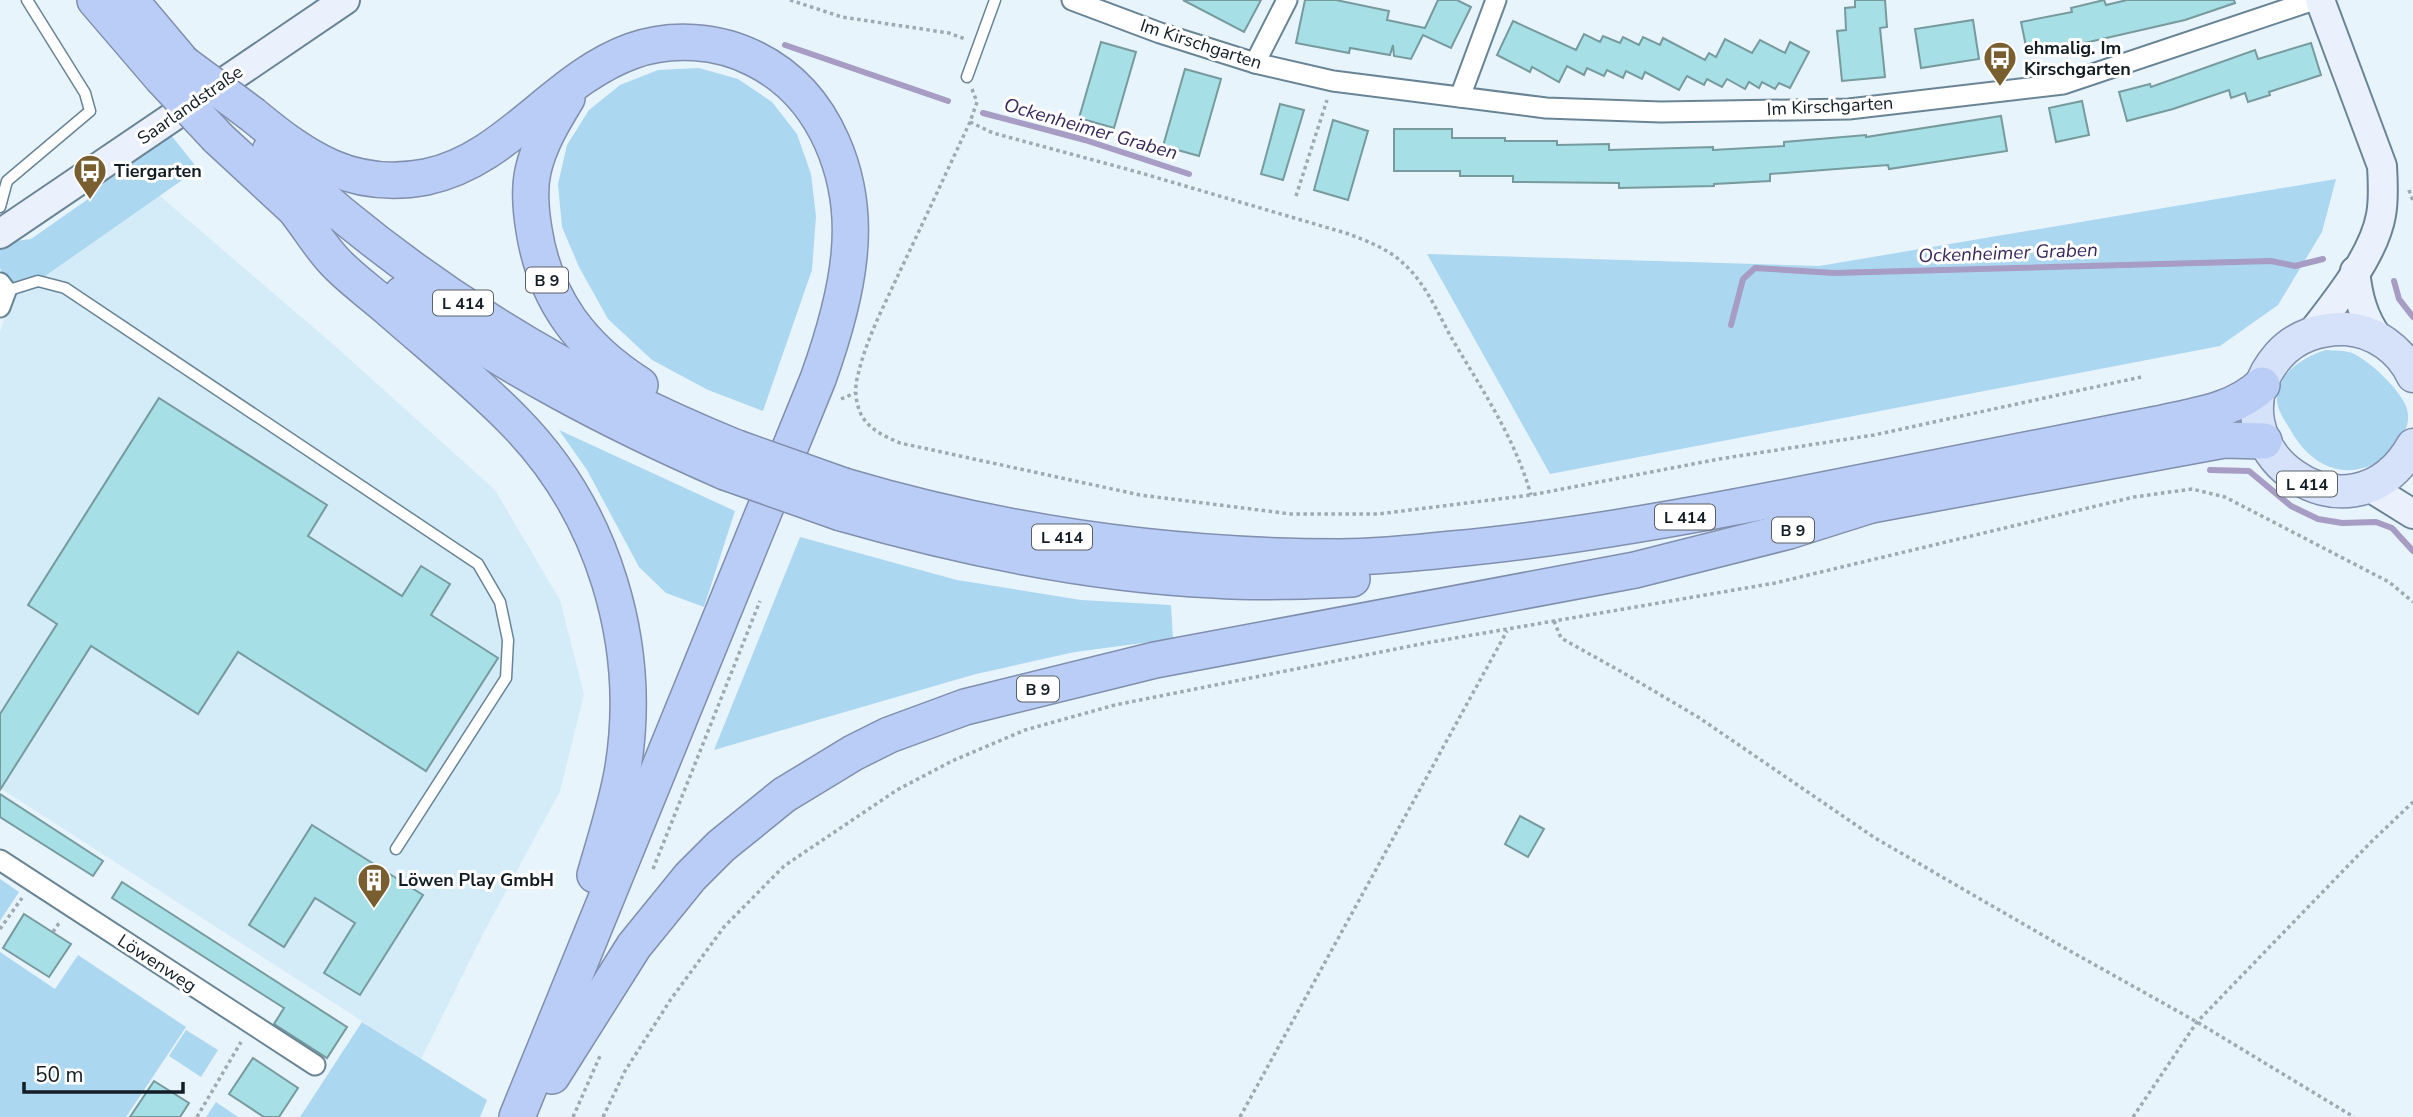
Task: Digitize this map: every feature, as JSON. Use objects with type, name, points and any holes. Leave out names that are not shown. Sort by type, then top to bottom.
[{"type":"highway","points":[[96,0],[172,70]]},
{"type":"highway","points":[[130,0],[172,70]]},
{"type":"highway","name":"B 9","points":[[237,125],[293,148],[328,167],[367,178],[407,179],[442,173],[475,159],[504,139],[553,98],[614,59],[651,46],[691,42],[720,46],[748,55],[783,75],[811,103],[832,140],[840,162],[851,231],[849,256],[832,340],[517,1117]]},
{"type":"highway","name":"B 9","points":[[597,69],[567,98],[545,133],[533,172],[532,221],[543,269],[565,315],[599,355],[725,453]]},
{"type":"highway","name":"L 414","points":[[172,70],[385,248],[489,321],[725,453]]},
{"type":"highway","points":[[237,125],[297,212]]},
{"type":"highway","name":"L 414","points":[[297,212],[391,286],[490,353],[595,412],[725,453],[843,500],[915,534],[1026,558],[1151,576],[1278,582],[1378,578],[1540,562],[1626,550],[2224,440],[2264,441]]},
{"type":"highway","name":"B 9","points":[[297,212],[338,265],[454,365],[515,421],[540,449],[580,510],[609,578],[619,614],[628,675],[627,737],[623,768],[545,1050]]},
{"type":"highway","name":"L 414","points":[[843,500],[1117,545],[1228,554],[1331,557],[1422,552],[1501,545],[1637,526],[2145,426],[2221,410],[2237,404],[2262,385]]},
{"type":"highway","name":"B 9","points":[[526,1117],[634,946],[690,877],[721,846],[784,794],[853,752],[889,735],[965,707],[1155,660],[1635,570],[1789,531],[1868,506]]},
{"type":"main road","name":"Saarlandstraße","points":[[0,234],[345,0]]},
{"type":"main road","points":[[2311,334],[2355,271],[2374,237],[2381,216],[2384,183],[2382,166],[2317,0]]},
{"type":"main road","points":[[2355,271],[2358,298],[2366,322],[2378,338]]},
{"type":"main road","name":"L 414","points":[[2410,459],[2382,480],[2368,486],[2347,491],[2327,490],[2306,484],[2289,474],[2274,459],[2264,441],[2258,404],[2266,374],[2281,353],[2300,338],[2325,330],[2352,330],[2378,338],[2396,352],[2412,372]]},
{"type":"main road","points":[[2368,486],[2413,514]]},
{"type":"street","name":"Im Kirschgarten","points":[[1072,0],[1160,33],[1255,63],[1333,81],[1546,108],[1675,112],[1849,108],[2063,84],[2317,0]]},
{"type":"street","points":[[1255,63],[1287,0]]},
{"type":"street","points":[[1460,97],[1496,0]]},
{"type":"street","name":"Löwenweg","points":[[0,860],[315,1065]]},
{"type":"lane","points":[[0,207],[6,181],[90,111],[85,93],[26,0]]},
{"type":"lane","points":[[967,77],[995,0]]},
{"type":"lane","points":[[2,294],[38,281],[65,288],[478,564],[500,602],[508,640],[506,678],[396,849]]},
{"type":"path","points":[[790,0],[842,17],[949,33],[979,44]]},
{"type":"path","points":[[967,77],[977,102],[863,357],[857,378],[858,408],[863,419],[872,429],[900,443],[1140,495],[1255,510],[1342,515],[1392,513],[1531,495],[1719,459],[1874,435],[2141,377]]},
{"type":"path","points":[[1296,196],[1333,81]]},
{"type":"path","points":[[970,121],[993,133],[1349,234],[1392,254],[1407,266],[1425,291],[1502,425],[1524,471],[1531,495]]},
{"type":"path","points":[[841,398],[856,393]]},
{"type":"path","points":[[603,1117],[625,1071],[671,999],[724,927],[784,866],[897,790],[952,761],[1025,730],[1115,705],[1426,643],[1774,583],[2134,497],[2192,489],[2225,497],[2269,519],[2389,582],[2413,602]]},
{"type":"path","points":[[653,869],[765,589]]},
{"type":"path","points":[[1554,621],[1561,638],[1698,718],[1863,831],[2197,1021],[2354,1117]]},
{"type":"path","points":[[1240,1117],[1507,630]]},
{"type":"path","points":[[2133,1117],[2197,1021],[2413,802]]},
{"type":"path","points":[[0,929],[33,881]]},
{"type":"path","points":[[197,1117],[251,1025]]},
{"type":"shaded area","points":[[699,68],[738,79],[772,102],[797,134],[811,174],[816,216],[812,270],[763,411],[708,390],[652,360],[608,319],[579,267],[562,227],[558,184],[567,145],[589,110],[620,85],[658,70]]},
{"type":"shaded area","points":[[167,130],[198,169],[38,281],[12,296],[0,268],[0,243],[31,239],[91,197],[86,183]]},
{"type":"shaded area","points":[[2336,179],[2322,232],[2278,305],[2220,346],[1550,474],[1427,254],[1819,266]]},
{"type":"shaded area","points":[[159,195],[335,346],[495,490],[560,600],[584,694],[560,791],[484,932],[421,1059],[0,788],[0,332],[12,296],[38,281]]},
{"type":"shaded area","points":[[2326,350],[2349,352],[2367,362],[2392,385],[2407,409],[2406,429],[2396,447],[2387,456],[2359,469],[2332,468],[2309,454],[2299,443],[2277,404],[2278,390],[2286,374],[2300,362]]},
{"type":"shaded area","points":[[559,430],[735,511],[704,607],[666,593],[639,567],[587,470]]},
{"type":"shaded area","points":[[800,537],[957,580],[1081,600],[1171,605],[1173,639],[1075,652],[976,674],[714,750]]},
{"type":"shaded area","points":[[0,879],[19,892],[0,921]]},
{"type":"shaded area","points":[[0,952],[55,989],[78,955],[186,1027],[126,1117],[0,1117]]},
{"type":"shaded area","points":[[362,1022],[487,1100],[480,1117],[300,1117]]},
{"type":"shaded area","points":[[186,1030],[218,1050],[201,1077],[169,1056]]},
{"type":"shaded area","points":[[216,1102],[238,1117],[206,1117]]},
{"type":"building","points":[[1183,0],[1261,0],[1244,32]]},
{"type":"building","points":[[1305,0],[1336,0],[1389,11],[1387,20],[1425,28],[1438,0],[1457,0],[1471,7],[1451,48],[1423,35],[1411,59],[1394,56],[1393,45],[1390,55],[1350,48],[1349,53],[1296,43]]},
{"type":"building","points":[[1855,0],[1885,0],[1887,27],[1880,28],[1885,77],[1842,81],[1837,31],[1846,30],[1845,8],[1855,7]]},
{"type":"building","points":[[2104,0],[2106,5],[2127,0],[2234,0],[2235,3],[2185,20],[2028,56],[2021,22],[2072,12],[2071,8]]},
{"type":"building","points":[[1973,20],[1979,59],[1921,68],[1915,29]]},
{"type":"building","points":[[1513,21],[1576,50],[1584,34],[1600,42],[1603,36],[1620,43],[1623,37],[1639,45],[1643,37],[1660,45],[1663,38],[1705,60],[1709,53],[1716,57],[1725,39],[1752,53],[1760,40],[1785,53],[1790,42],[1809,52],[1790,88],[1779,83],[1775,89],[1762,82],[1759,88],[1749,82],[1745,89],[1727,79],[1722,87],[1707,79],[1704,85],[1687,76],[1679,90],[1645,72],[1642,79],[1626,71],[1623,78],[1607,70],[1604,76],[1587,68],[1584,75],[1567,66],[1559,82],[1532,67],[1530,72],[1497,55]]},
{"type":"building","points":[[1101,42],[1136,52],[1114,128],[1079,118]]},
{"type":"building","points":[[2311,43],[2321,75],[2248,102],[2245,93],[2231,98],[2229,90],[2127,121],[2119,92],[2150,84],[2151,87],[2255,50],[2258,59]]},
{"type":"building","points":[[1185,69],[1221,79],[1199,156],[1163,146]]},
{"type":"building","points":[[2082,101],[2089,135],[2056,142],[2049,108]]},
{"type":"building","points":[[1280,104],[1304,110],[1283,180],[1261,174]]},
{"type":"building","points":[[2001,116],[2007,151],[1889,169],[1888,165],[1770,174],[1770,181],[1714,186],[1619,188],[1619,183],[1513,182],[1513,176],[1460,176],[1460,171],[1394,171],[1394,129],[1452,129],[1452,138],[1557,141],[1557,145],[1609,144],[1609,150],[1713,147],[1713,150],[1866,137]]},
{"type":"building","points":[[1333,120],[1368,131],[1348,200],[1314,190]]},
{"type":"building","points":[[159,398],[327,505],[308,536],[402,596],[421,566],[450,584],[431,615],[498,658],[426,771],[238,652],[198,714],[91,646],[0,790],[0,714],[57,624],[28,605]]},
{"type":"building","points":[[0,794],[103,861],[93,876],[0,817]]},
{"type":"building","points":[[1520,816],[1544,829],[1528,857],[1505,844]]},
{"type":"building","name":"Löwen Play GmbH","points":[[312,825],[423,895],[360,995],[324,973],[355,923],[315,898],[284,947],[249,925]]},
{"type":"building","points":[[122,882],[347,1027],[327,1058],[274,1024],[284,1008],[112,898]]},
{"type":"building","points":[[24,914],[71,944],[49,977],[3,948]]},
{"type":"building","points":[[253,1058],[298,1088],[279,1117],[264,1117],[229,1094]]},
{"type":"building","points":[[154,1081],[189,1103],[180,1117],[130,1117]]},
{"type":"waterway","name":"Ockenheimer Graben","points":[[785,45],[948,101]]},
{"type":"waterway","name":"Ockenheimer Graben","points":[[983,113],[1085,140],[1189,174]]},
{"type":"waterway","name":"Ockenheimer Graben","points":[[1731,325],[1743,279],[1755,268],[1834,273],[2271,261],[2295,266],[2323,259]]},
{"type":"waterway","name":"Ockenheimer Graben","points":[[2394,281],[2399,299],[2413,317]]},
{"type":"waterway","points":[[2210,470],[2249,471],[2291,506],[2318,519],[2342,523],[2376,522],[2392,528],[2413,551]]},
{"type":"place","name":"ehmalig. Im Kirschgarten","points":[[2000,88]]},
{"type":"place","name":"Tiergarten","points":[[90,201]]},
{"type":"place","name":"Löwen Play GmbH","points":[[374,910]]}]
